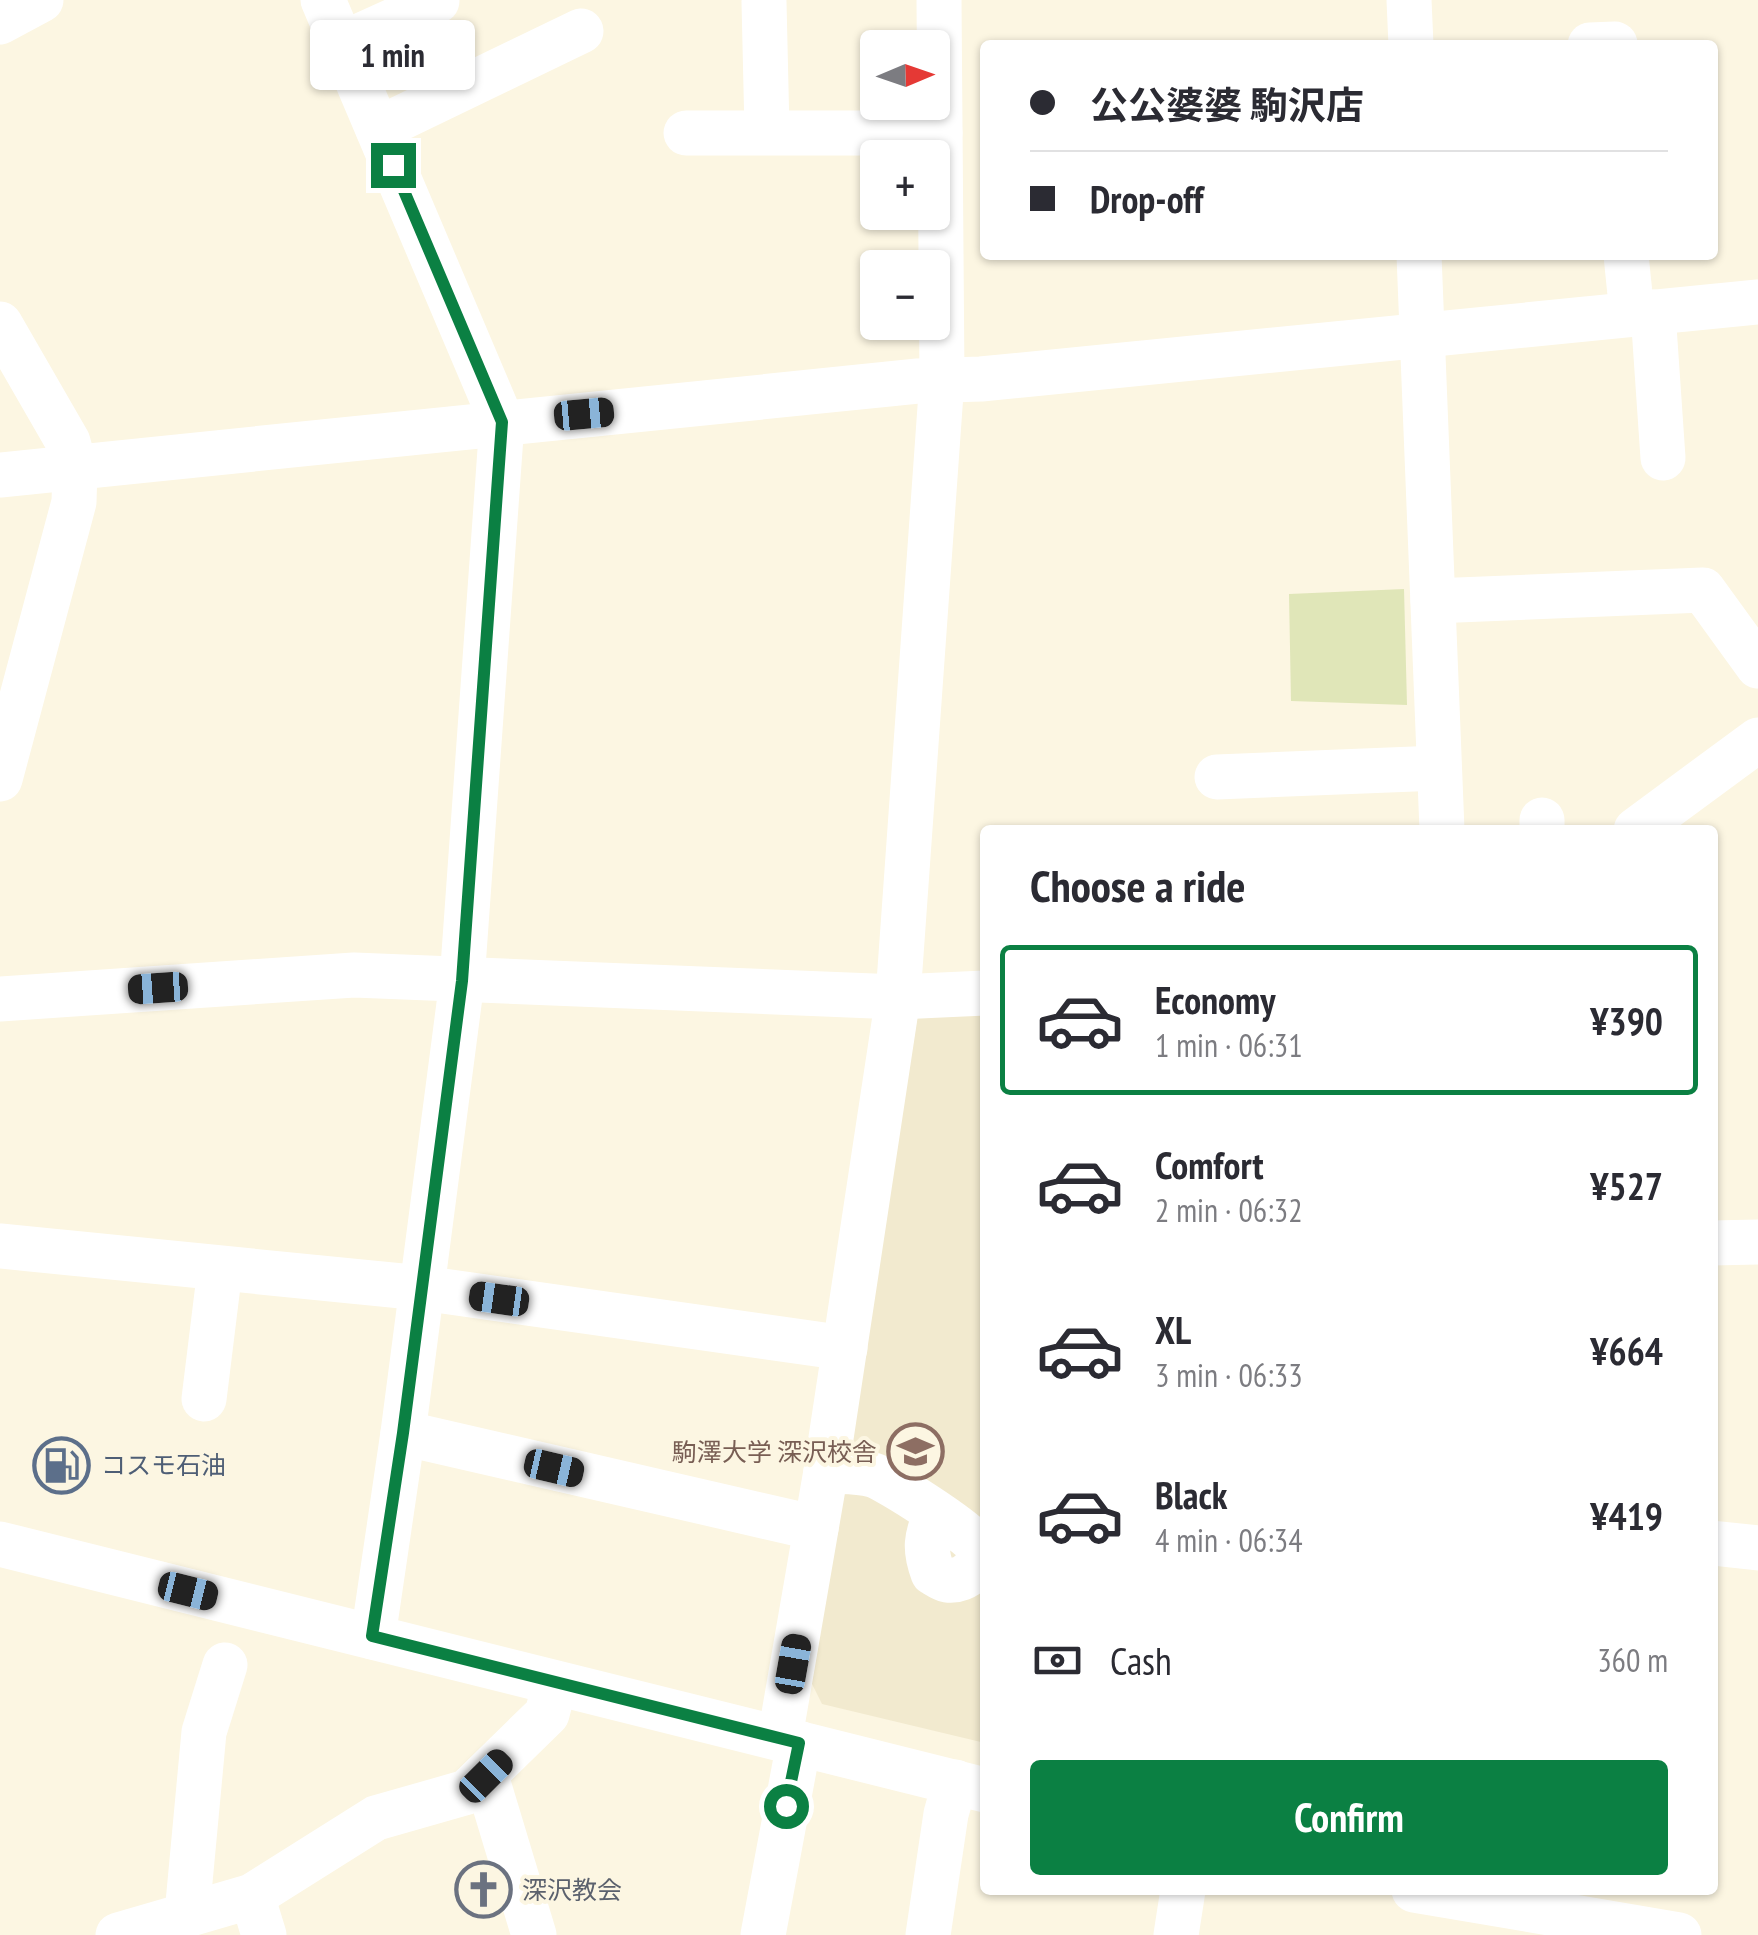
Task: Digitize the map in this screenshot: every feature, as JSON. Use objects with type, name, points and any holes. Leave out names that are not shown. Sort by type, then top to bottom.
[{"type":"street","points":[[0,22],[41,0]]},
{"type":"street","points":[[324,0],[502,422],[462,981],[403,1433],[372,1636]]},
{"type":"street","points":[[762,1935],[816,1528],[898,997],[942,379],[939,0]]},
{"type":"street","points":[[1409,0],[1411,40]]},
{"type":"street","points":[[342,44],[438,1]]},
{"type":"street","points":[[764,2],[767,132]]},
{"type":"street","points":[[378,128],[581,30]]},
{"type":"street","points":[[686,133],[940,132]]},
{"type":"street","points":[[1418,260],[1442,825]]},
{"type":"street","points":[[1627,260],[1643,313],[1663,458]]},
{"type":"street","points":[[0,475],[502,422],[1758,302]]},
{"type":"street","points":[[0,324],[68,442],[75,468],[74,502],[0,779]]},
{"type":"street","points":[[1433,601],[1703,590],[1758,666]]},
{"type":"street","points":[[1643,825],[1758,740]]},
{"type":"street","points":[[1217,777],[1439,768]]},
{"type":"street","points":[[0,1000],[354,975],[898,997],[980,993]]},
{"type":"street","points":[[1718,1243],[1758,1242]]},
{"type":"street","points":[[0,1246],[422,1288],[845,1348]]},
{"type":"street","points":[[204,1399],[220,1269]]},
{"type":"street","points":[[403,1433],[816,1528]]},
{"type":"street","points":[[826,1471],[875,1475],[936,1513]]},
{"type":"street","points":[[0,1544],[970,1786],[946,1814],[928,1935]]},
{"type":"street","points":[[1718,1544],[1758,1548]]},
{"type":"street","points":[[188,1914],[204,1732],[224,1665]]},
{"type":"street","points":[[118,1935],[188,1914],[258,1916],[376,1818],[467,1792],[547,1714],[555,1683]]},
{"type":"street","points":[[486,1776],[534,1935]]},
{"type":"street","points":[[1176,1935],[1182,1895]]},
{"type":"street","points":[[1483,1897],[1678,1935]]},
{"type":"shaded area","name":"駒澤大学 深沢校舎","points":[[980,1004],[980,1742],[822,1704],[810,1680],[919,1007]]},
{"type":"green space","points":[[1404,589],[1407,705],[1291,701],[1289,594]]},
{"type":"place","name":"駒澤大学 深沢校舎","points":[[916,1452]]},
{"type":"place","name":"コスモ石油","points":[[62,1465]]},
{"type":"place","name":"深沢教会","points":[[483,1890]]},
{"type":"route","points":[[393,165],[502,422],[462,981],[403,1433],[372,1636],[799,1743],[786,1806]]}]
